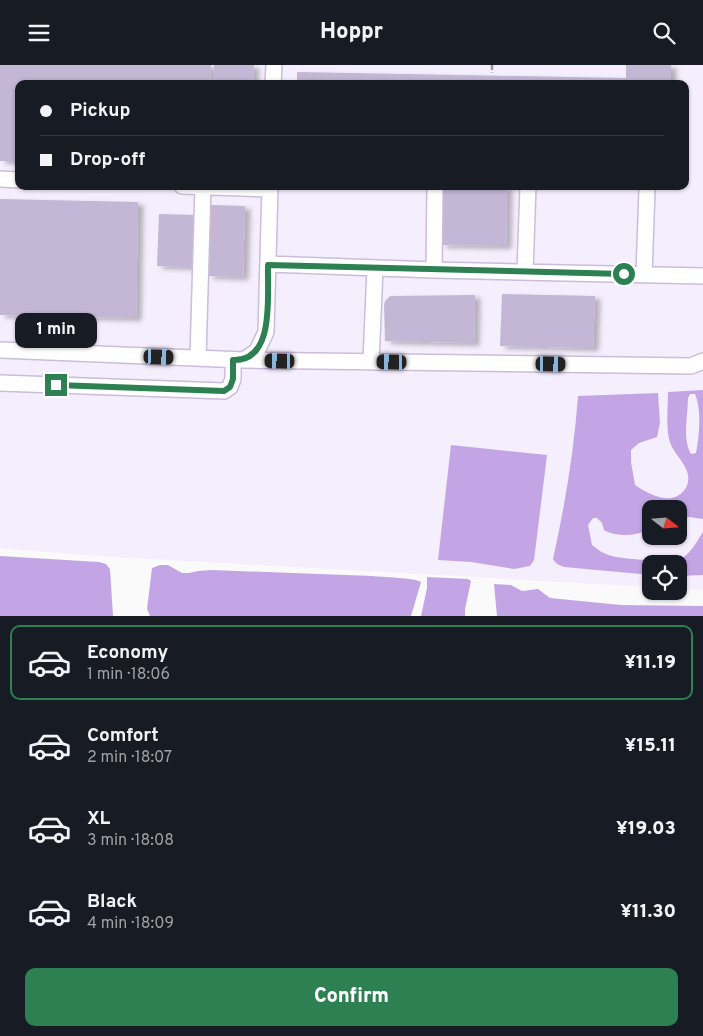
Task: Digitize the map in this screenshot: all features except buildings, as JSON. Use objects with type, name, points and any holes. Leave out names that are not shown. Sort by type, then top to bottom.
[{"type":"lane","points":[[273,80],[274,65]]},
{"type":"lane","points":[[0,179],[15,180]]},
{"type":"lane","points":[[198,359],[203,190]]},
{"type":"lane","points":[[0,383],[224,391],[230,387],[238,360],[257,351],[266,332],[270,190]]},
{"type":"lane","points":[[434,270],[435,190]]},
{"type":"lane","points":[[525,272],[528,190]]},
{"type":"lane","points":[[644,275],[647,190]]},
{"type":"lane","points":[[268,265],[703,276]]},
{"type":"lane","points":[[372,362],[375,268]]},
{"type":"lane","points":[[0,350],[238,360],[691,366],[703,361]]},
{"type":"path","points":[[492,65],[492,73]]},
{"type":"shaded area","points":[[0,65],[703,65],[703,590],[687,589],[687,555],[642,555],[642,586],[97,556],[0,548]]},
{"type":"shaded area","points":[[703,390],[703,519],[688,517],[688,500],[642,500],[642,532],[640,533],[622,535],[608,532],[604,530],[602,523],[597,518],[593,518],[588,525],[592,545],[609,555],[642,559],[642,574],[564,567],[557,564],[553,559],[568,478],[578,396],[658,393],[660,423],[657,437],[639,443],[631,450],[631,462],[635,485],[663,498],[675,497],[680,494],[684,491],[688,481],[686,469],[669,439],[667,421],[668,392]],"holes":[[[690,394],[695,394],[699,432],[696,453],[691,454],[686,434],[688,398]]]},
{"type":"shaded area","points":[[451,445],[547,455],[534,560],[530,566],[514,569],[471,562],[438,560]]},
{"type":"shaded area","points":[[703,532],[703,575],[687,576],[686,555]]},
{"type":"shaded area","points":[[0,556],[106,564],[110,569],[113,616],[0,616]]},
{"type":"shaded area","points":[[168,565],[182,573],[212,570],[372,576],[421,582],[411,616],[150,616],[147,609],[152,568]]},
{"type":"shaded area","points":[[427,577],[468,579],[471,581],[465,616],[421,616],[427,588]]},
{"type":"shaded area","points":[[494,584],[511,585],[522,591],[538,589],[550,598],[621,605],[703,606],[703,616],[497,616]]},
{"type":"route","points":[[56,385],[224,391],[230,387],[233,379],[233,360],[244,361],[257,351],[266,332],[268,265],[624,274]]}]
